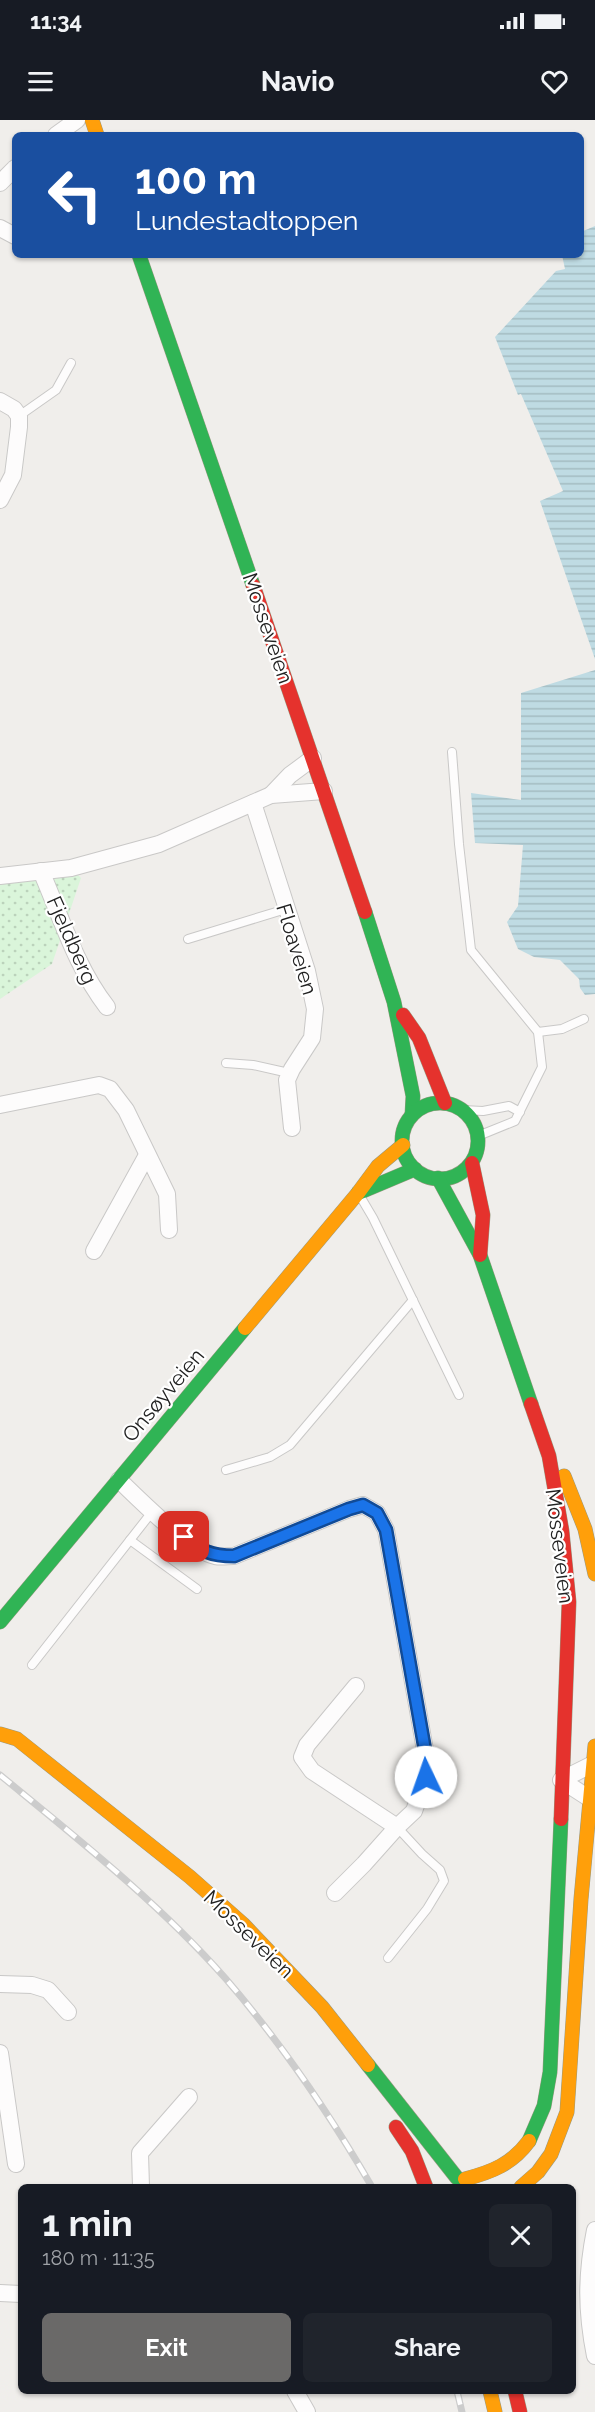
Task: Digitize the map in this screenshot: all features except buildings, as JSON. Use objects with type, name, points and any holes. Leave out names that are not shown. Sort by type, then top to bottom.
[{"type":"main road","name":"Mosseveien","points":[[140,258],[313,758],[394,1002],[412,1095],[412,1115]]},
{"type":"main road","name":"Mosseveien","points":[[394,1002],[418,1038],[445,1103]]},
{"type":"main road","points":[[433,1103],[445,1103],[463,1110],[473,1121],[478,1136],[477,1150],[472,1163],[462,1172],[451,1177],[425,1176],[406,1158],[403,1144],[404,1129],[412,1115],[433,1103]]},
{"type":"main road","name":"Onsøyveien","points":[[0,1622],[358,1193],[375,1167],[403,1144]]},
{"type":"main road","name":"Mosseveien","points":[[472,1163],[483,1215],[480,1255]]},
{"type":"main road","name":"Onsøyveien","points":[[358,1193],[415,1169]]},
{"type":"main road","name":"Mosseveien","points":[[0,1735],[17,1739],[190,1877],[243,1924],[322,2007],[461,2179],[487,2173],[507,2164],[525,2147],[539,2124],[546,2100],[553,2037],[569,1602],[566,1560],[549,1456],[480,1255],[438,1178]]},
{"type":"main road","name":"Mosseveien","points":[[549,1456],[568,1481],[585,1529],[595,1574]]},
{"type":"main road","name":"Mosseveien","points":[[0,1735],[124,1842]]},
{"type":"main road","points":[[523,2184],[546,2164],[559,2139],[567,2112],[581,1899],[593,1801],[595,1757]]},
{"type":"main road","points":[[389,2118],[408,2144],[424,2184]]},
{"type":"main road","points":[[440,2184],[461,2179],[473,2184]]},
{"type":"main road","points":[[491,2394],[495,2412]]},
{"type":"main road","points":[[516,2394],[520,2412]]},
{"type":"street","points":[[60,132],[77,120]]},
{"type":"street","points":[[0,183],[12,171]]},
{"type":"street","points":[[0,401],[14,409],[19,416],[13,475],[0,500]]},
{"type":"street","points":[[271,795],[290,775],[313,758]]},
{"type":"street","points":[[0,876],[71,867],[159,844],[271,795],[324,791]]},
{"type":"street","name":"Floaveien","points":[[253,803],[307,971],[315,1010],[312,1038],[289,1073]]},
{"type":"street","name":"Fjeldberg","points":[[41,871],[81,965],[94,990],[107,1006]]},
{"type":"street","points":[[289,1073],[287,1091],[292,1128]]},
{"type":"street","points":[[0,1105],[90,1087],[99,1086],[110,1089],[126,1110],[167,1194],[169,1230]]},
{"type":"street","points":[[94,1251],[147,1155]]},
{"type":"street","points":[[119,1480],[152,1512],[200,1549],[215,1556],[234,1556],[363,1505],[377,1513],[386,1530],[425,1750],[426,1777],[414,1811],[335,1893]]},
{"type":"street","points":[[356,1686],[307,1745],[302,1757],[312,1771],[397,1827]]},
{"type":"street","points":[[593,1801],[561,1780],[595,1757]]},
{"type":"street","points":[[0,1984],[32,1985],[48,1990],[68,2012]]},
{"type":"street","points":[[0,2053],[16,2164]]},
{"type":"street","points":[[141,2184],[140,2153],[189,2097]]},
{"type":"street","points":[[595,2230],[590,2254],[586,2298],[595,2356]]},
{"type":"street","points":[[0,2294],[18,2294]]},
{"type":"street","points":[[296,2394],[307,2412]]},
{"type":"lane","points":[[19,416],[56,390],[71,363]]},
{"type":"lane","points":[[452,753],[471,950],[538,1032],[542,1067],[515,1121],[478,1136]]},
{"type":"lane","points":[[188,939],[286,909]]},
{"type":"lane","points":[[538,1032],[562,1029],[584,1018]]},
{"type":"lane","points":[[226,1063],[253,1065],[289,1073]]},
{"type":"lane","points":[[463,1110],[483,1111],[508,1106],[520,1112]]},
{"type":"lane","points":[[358,1193],[373,1218],[459,1395]]},
{"type":"lane","points":[[226,1470],[270,1457],[290,1445],[413,1300]]},
{"type":"lane","points":[[33,1665],[152,1512]]},
{"type":"lane","points":[[130,1540],[197,1589]]},
{"type":"lane","points":[[388,1958],[427,1909],[444,1881],[440,1870],[397,1827]]},
{"type":"green space","points":[[71,868],[81,878],[52,964],[0,999],[0,874]]},
{"type":"water","points":[[595,226],[595,659],[540,501],[563,491],[521,394],[518,395],[495,337],[556,271],[565,269],[563,258],[584,258],[584,231]]},
{"type":"water","points":[[595,670],[595,994],[585,995],[580,988],[579,979],[560,960],[534,957],[518,949],[507,922],[518,906],[523,845],[475,843],[471,793],[521,800],[521,693]]},
{"type":"railway","points":[[0,1775],[146,1898],[226,1979],[304,2080],[370,2184]]},
{"type":"railway","points":[[458,2394],[462,2412]]},
{"type":"traffic: fast","points":[[140,258],[253,585]]},
{"type":"traffic: fast","points":[[365,912],[394,1002],[413,1096],[412,1115]]},
{"type":"traffic: fast","points":[[440,1103],[454,1106],[467,1114],[475,1127],[478,1141],[475,1155],[467,1168],[454,1176],[440,1179],[426,1176],[413,1168],[405,1155],[402,1141],[405,1127],[413,1114],[426,1106],[440,1103]]},
{"type":"traffic: fast","points":[[358,1193],[415,1169]]},
{"type":"traffic: fast","points":[[438,1178],[480,1255],[531,1404]]},
{"type":"traffic: fast","points":[[0,1622],[245,1328]]},
{"type":"traffic: fast","points":[[529,2141],[544,2106],[550,2072],[561,1819]]},
{"type":"traffic: fast","points":[[368,2065],[457,2178]]},
{"type":"traffic: slow","points":[[92,120],[96,132]]},
{"type":"traffic: slow","points":[[245,1328],[378,1166],[403,1145]]},
{"type":"traffic: slow","points":[[564,1476],[585,1529],[595,1574]]},
{"type":"traffic: slow","points":[[0,1734],[17,1739],[190,1877],[243,1924],[322,2007],[368,2065]]},
{"type":"traffic: slow","points":[[524,2184],[538,2172],[551,2154],[567,2112],[581,1899],[595,1746]]},
{"type":"traffic: slow","points":[[465,2179],[501,2166],[516,2156],[529,2141]]},
{"type":"traffic: slow","points":[[491,2394],[495,2412]]},
{"type":"traffic: jam","points":[[253,585],[365,912]]},
{"type":"traffic: jam","points":[[403,1015],[419,1038],[445,1103]]},
{"type":"traffic: jam","points":[[472,1163],[483,1215],[480,1255]]},
{"type":"traffic: jam","points":[[531,1404],[549,1456],[562,1531],[569,1602],[561,1819]]},
{"type":"traffic: jam","points":[[396,2127],[412,2151],[425,2184]]},
{"type":"traffic: jam","points":[[516,2394],[520,2412]]},
{"type":"route","points":[[184,1537],[200,1549],[215,1556],[234,1556],[349,1509],[363,1505],[377,1513],[386,1530],[425,1750],[426,1777]]}]
